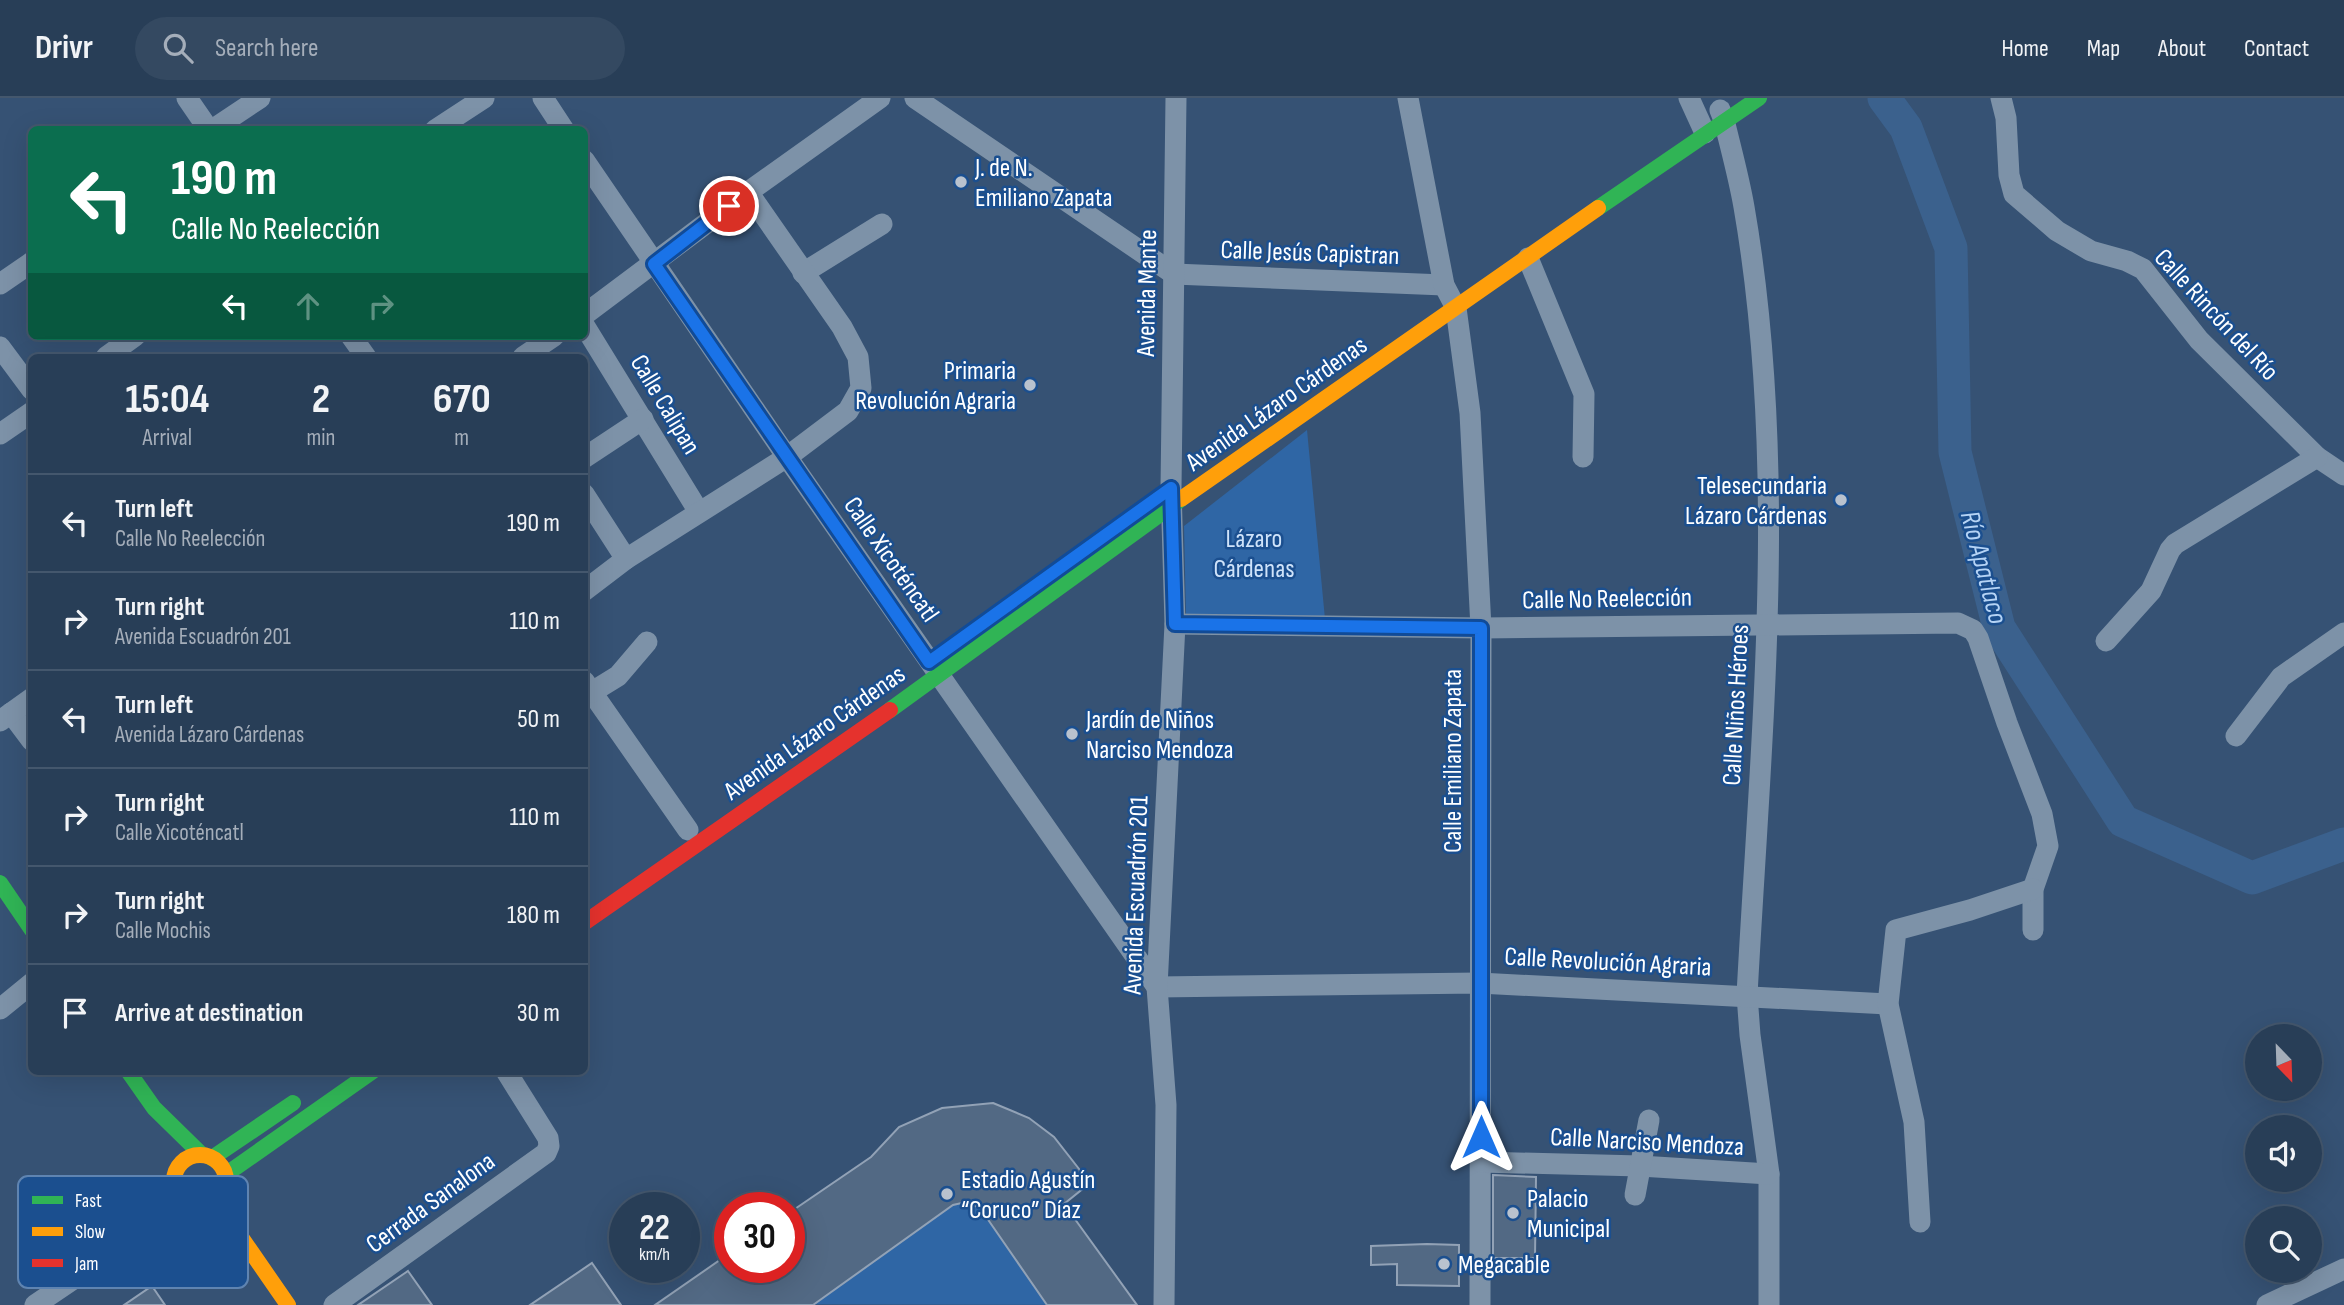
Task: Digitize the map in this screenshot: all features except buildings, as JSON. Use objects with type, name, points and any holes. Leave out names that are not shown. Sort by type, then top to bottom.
[{"type":"main road","name":"Avenida Lázaro Cárdenas","points":[[588,920],[929,668],[1451,297],[1722,115],[1740,98]]},
{"type":"main road","name":"Avenida Lázaro Cárdenas","points":[[1722,115],[1759,98]]},
{"type":"main road","name":"Avenida Lázaro Cárdenas","points":[[1451,297],[1528,258],[1703,128]]},
{"type":"main road","points":[[0,883],[28,924]]},
{"type":"main road","points":[[131,1075],[154,1108],[222,1168],[225,1175],[367,1075]]},
{"type":"main road","points":[[175,1173],[186,1159],[207,1156],[308,1093]]},
{"type":"main road","points":[[154,1108],[175,1173]]},
{"type":"main road","points":[[248,1248],[288,1305]]},
{"type":"street","points":[[187,98],[208,126]]},
{"type":"street","points":[[217,126],[260,98]]},
{"type":"street","points":[[441,126],[484,98]]},
{"type":"street","points":[[543,98],[561,126]]},
{"type":"street","points":[[588,312],[748,192],[880,98]]},
{"type":"street","points":[[915,98],[1174,274]]},
{"type":"street","name":"Avenida Mante","points":[[1172,497],[1176,98]]},
{"type":"street","name":"Calle Emiliano Zapata","points":[[1408,98],[1451,297],[1470,412],[1481,628],[1480,1305]]},
{"type":"street","points":[[1689,98],[1703,128]]},
{"type":"street","name":"Calle Rincón del Río","points":[[2001,98],[2006,118],[2009,174],[2014,194],[2057,231],[2091,251],[2127,261],[2143,269],[2199,340],[2317,457],[2344,475]]},
{"type":"street","name":"Calle Niños Héroes","points":[[1722,115],[1744,206],[1757,301],[1766,440],[1768,624],[1747,995],[1769,1174],[1769,1305]]},
{"type":"street","name":"Calle Xicoténcatl","points":[[588,166],[929,668],[1157,987]]},
{"type":"street","points":[[588,588],[626,559],[787,457],[848,411],[860,388],[858,357],[842,327],[748,192]]},
{"type":"street","points":[[803,273],[882,224]]},
{"type":"street","points":[[1528,258],[1584,394],[1584,457]]},
{"type":"street","points":[[0,284],[28,265]]},
{"type":"street","name":"Calle Jesús Capistran","points":[[1174,274],[1451,297]]},
{"type":"street","name":"Calle Calipan","points":[[588,331],[699,512]]},
{"type":"street","points":[[110,354],[129,340]]},
{"type":"street","points":[[527,354],[548,340]]},
{"type":"street","points":[[0,347],[28,385]]},
{"type":"street","points":[[0,434],[28,415]]},
{"type":"street","points":[[588,455],[643,419]]},
{"type":"street","points":[[2106,640],[2151,591],[2169,550],[2175,544],[2317,457]]},
{"type":"street","name":"Avenida Escuadrón 201","points":[[1164,1305],[1166,1105],[1157,987],[1175,624],[1172,497]]},
{"type":"street","points":[[588,500],[626,559]]},
{"type":"street","name":"Calle No Reelección","points":[[1175,624],[1481,628],[1958,623],[1973,630],[1978,638],[2042,814],[2048,846],[2033,889],[2033,930]]},
{"type":"street","points":[[2236,736],[2281,677],[2344,633]]},
{"type":"street","points":[[647,642],[618,676],[588,687],[689,830]]},
{"type":"street","points":[[28,701],[6,717],[28,737]]},
{"type":"street","points":[[1920,1222],[1914,1122],[1888,1004],[1896,930],[1970,911],[2033,889]]},
{"type":"street","name":"Calle Revolución Agraria","points":[[1157,987],[1479,983],[1888,1004]]},
{"type":"street","points":[[0,1010],[28,986]]},
{"type":"street","name":"Cerrada Sanalona","points":[[334,1305],[546,1153],[548,1138],[509,1075]]},
{"type":"street","points":[[1635,1195],[1648,1120]]},
{"type":"street","name":"Calle Narciso Mendoza","points":[[1481,1162],[1640,1166],[1769,1174]]},
{"type":"street","points":[[2267,1305],[2344,1269]]},
{"type":"street","points":[[35,1305],[60,1288]]},
{"type":"green space","name":"Lázaro Cárdenas","points":[[1307,430],[1325,619],[1186,615],[1184,526]]},
{"type":"green space","name":"Estadio Agustín “Coruco” Díaz","points":[[993,1103],[1029,1118],[1054,1137],[1090,1183],[1064,1204],[1137,1305],[656,1304],[686,1283],[700,1283],[700,1274],[714,1264],[714,1283],[805,1283],[805,1202],[871,1157],[899,1127],[942,1108]]},
{"type":"waterway","name":"Río Apatlaco","points":[[1884,98],[1906,128],[1951,248],[1955,452],[1999,628],[2123,821],[2252,878],[2344,844]]},
{"type":"traffic: fast","points":[[1598,208],[1759,98]]},
{"type":"traffic: fast","points":[[890,710],[1181,499]]},
{"type":"traffic: fast","points":[[0,883],[28,924]]},
{"type":"traffic: fast","points":[[131,1075],[154,1108],[202,1155]]},
{"type":"traffic: fast","points":[[225,1175],[367,1075]]},
{"type":"traffic: fast","points":[[212,1158],[293,1103]]},
{"type":"traffic: slow","points":[[1181,499],[1598,208]]},
{"type":"traffic: slow","points":[[175,1176],[182,1163],[190,1157],[200,1155],[210,1157],[218,1163],[225,1176]]},
{"type":"traffic: slow","points":[[248,1247],[288,1305]]},
{"type":"traffic: jam","points":[[588,920],[890,710]]},
{"type":"place","name":"J. de N. Emiliano Zapata","points":[[961,182]]},
{"type":"place","name":"Primaria Revolución Agraria","points":[[1030,385]]},
{"type":"place","name":"Telesecundaria Lázaro Cárdenas","points":[[1841,500]]},
{"type":"place","name":"Jardín de Niños Narciso Mendoza","points":[[1072,734]]},
{"type":"place","name":"Estadio Agustín “Coruco” Díaz","points":[[947,1194]]},
{"type":"place","name":"Palacio Municipal","points":[[1513,1213]]},
{"type":"place","name":"Megacable","points":[[1444,1264]]},
{"type":"route","points":[[729,206],[654,264],[929,662],[1171,488],[1175,624],[1481,628],[1481,1137]]}]
